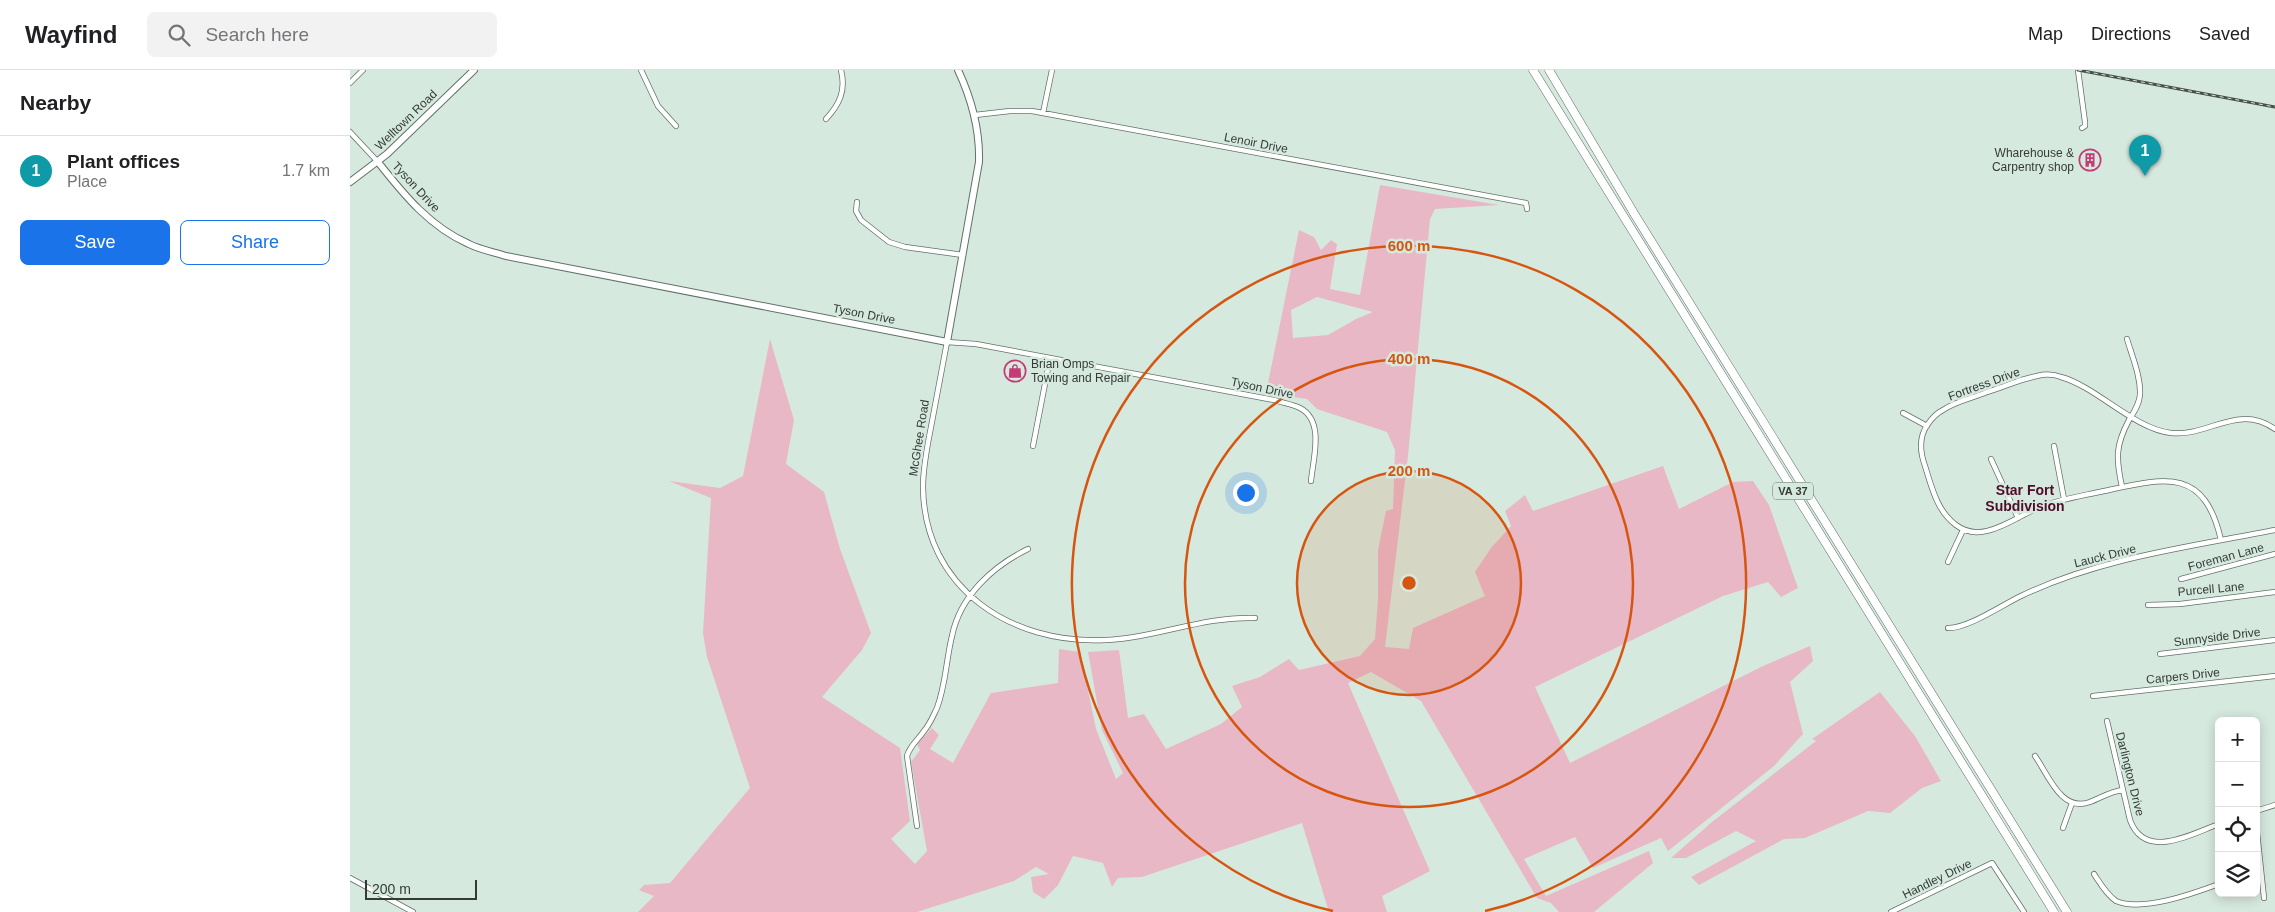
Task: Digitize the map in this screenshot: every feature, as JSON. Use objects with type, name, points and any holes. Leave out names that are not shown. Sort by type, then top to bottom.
[{"type":"highway","name":"VA 37","points":[[1533,70],[2054,912]]},
{"type":"highway","name":"VA 37","points":[[1549,70],[1618,188],[2067,912]]},
{"type":"highway","points":[[1553,70],[1618,188]]},
{"type":"street","points":[[350,83],[363,70]]},
{"type":"street","name":"Welltown Road","points":[[350,182],[378,162],[474,70]]},
{"type":"street","points":[[640,70],[658,106],[676,126]]},
{"type":"street","points":[[826,119],[841,97],[843,87],[841,70]]},
{"type":"street","name":"McGhee Road","points":[[958,70],[975,115],[980,162],[923,472],[924,502],[928,526],[936,548],[949,572],[970,596],[990,612],[1022,629],[1043,635],[1079,640],[1123,639],[1230,617],[1254,618]]},
{"type":"street","points":[[1043,113],[1052,70]]},
{"type":"street","points":[[2078,70],[2085,122],[2085,126],[2082,128]]},
{"type":"street","name":"Lenoir Drive","points":[[975,115],[1010,111],[1043,113],[1526,203],[1527,209]]},
{"type":"street","points":[[350,132],[378,162]]},
{"type":"street","name":"Tyson Drive","points":[[378,162],[397,187],[422,213],[442,229],[470,245],[497,253],[625,280],[947,342],[976,344],[1274,400],[1300,408],[1310,416],[1315,430],[1311,481]]},
{"type":"street","points":[[857,202],[856,210],[859,217],[889,242],[905,247],[963,255]]},
{"type":"street","points":[[2122,487],[2117,451],[2121,437],[2139,401],[2140,384],[2127,339]]},
{"type":"street","points":[[1034,446],[1050,358]]},
{"type":"street","name":"Fortress Drive","points":[[1927,426],[1934,416],[1948,407],[2028,378],[2045,374],[2075,382],[2131,416],[2154,428],[2170,433],[2187,432],[2243,418],[2259,420],[2275,429]]},
{"type":"street","points":[[1903,413],[1927,426],[1923,436],[1921,452],[1934,493],[1944,514],[1963,530],[1986,532],[2039,508],[2064,500],[2162,480],[2188,486],[2200,494],[2210,507],[2217,522],[2221,540]]},
{"type":"street","points":[[2054,446],[2064,500]]},
{"type":"street","points":[[1991,459],[2018,518]]},
{"type":"street","points":[[1948,562],[1963,530]]},
{"type":"street","name":"Lauck Drive","points":[[1948,628],[1964,626],[2039,587],[2079,572],[2221,540],[2275,530]]},
{"type":"street","points":[[917,826],[907,760],[908,752],[924,732],[934,714],[946,678],[954,626],[970,596],[996,568],[1028,549]]},
{"type":"street","name":"Foreman Lane","points":[[2181,579],[2275,554]]},
{"type":"street","name":"Purcell Lane","points":[[2148,605],[2180,604],[2275,592]]},
{"type":"street","name":"Sunnyside Drive","points":[[2160,654],[2275,640]]},
{"type":"street","name":"Carpers Drive","points":[[2093,696],[2275,676]]},
{"type":"street","name":"Darlington Drive","points":[[2107,721],[2132,824],[2138,833],[2150,842],[2166,843],[2215,825]]},
{"type":"street","points":[[2035,756],[2060,795],[2072,803],[2085,804],[2123,790]]},
{"type":"street","points":[[2063,828],[2072,803]]},
{"type":"street","points":[[2260,810],[2275,805]]},
{"type":"street","name":"Handley Drive","points":[[1891,912],[1992,863],[2024,912]]},
{"type":"street","points":[[2094,874],[2116,901],[2134,908],[2154,906],[2215,885]]},
{"type":"street","points":[[2260,876],[2264,898]]},
{"type":"street","points":[[350,878],[413,912]]},
{"type":"shaded area","points":[[1380,185],[1499,205],[1435,209],[1430,219],[1408,456],[1385,647],[1409,649],[1413,628],[1485,596],[1475,572],[1491,548],[1511,526],[1505,511],[1525,495],[1533,511],[1663,466],[1679,509],[1733,482],[1753,481],[1769,505],[1798,588],[1781,597],[1768,582],[1723,596],[1535,687],[1570,763],[1763,666],[1810,646],[1813,661],[1790,682],[1803,734],[1774,766],[1668,851],[1661,838],[1593,868],[1575,837],[1524,859],[1546,896],[1649,851],[1653,863],[1594,912],[1559,912],[1551,903],[1537,898],[1421,701],[1371,672],[1348,683],[1430,871],[1382,896],[1387,912],[1329,912],[1302,823],[1142,877],[1118,878],[1112,887],[1103,863],[1073,856],[1058,885],[1044,899],[1033,892],[1031,877],[1049,874],[1036,867],[1014,881],[917,912],[638,912],[654,896],[639,890],[644,885],[670,883],[750,788],[707,657],[703,633],[711,498],[669,481],[720,488],[743,476],[770,339],[794,420],[786,464],[824,492],[840,549],[871,633],[862,650],[822,697],[900,748],[910,821],[891,839],[915,864],[927,851],[911,762],[920,750],[917,744],[932,728],[939,735],[930,749],[953,763],[991,693],[1058,683],[1059,649],[1080,652],[1096,729],[1116,779],[1123,773],[1102,730],[1088,652],[1119,650],[1128,718],[1144,714],[1166,749],[1221,724],[1242,707],[1232,686],[1260,677],[1289,659],[1299,670],[1360,656],[1375,639],[1378,599],[1378,550],[1386,511],[1393,509],[1395,450],[1387,432],[1317,409],[1307,399],[1266,393],[1299,230],[1314,237],[1321,250],[1331,240],[1337,244],[1330,289],[1360,295]],"holes":[[[1317,297],[1373,312],[1356,319],[1328,335],[1293,338],[1291,310]]]},
{"type":"shaded area","points":[[1880,692],[1915,736],[1941,781],[1922,788],[1890,813],[1868,811],[1805,838],[1784,839],[1699,885],[1691,877],[1756,841],[1736,831],[1686,858],[1671,858],[1712,822],[1816,741],[1812,739]]},
{"type":"railway","points":[[2078,70],[2275,107]]},
{"type":"place","name":"Wharehouse & Carpentry shop","points":[[2090,160]]},
{"type":"place","name":"Plant offices","points":[[2145,176]]},
{"type":"place","name":"Brian Omps Towing and Repair","points":[[1015,371]]},
{"type":"district","name":"Star Fort Subdivision","points":[[2025,498]]}]
